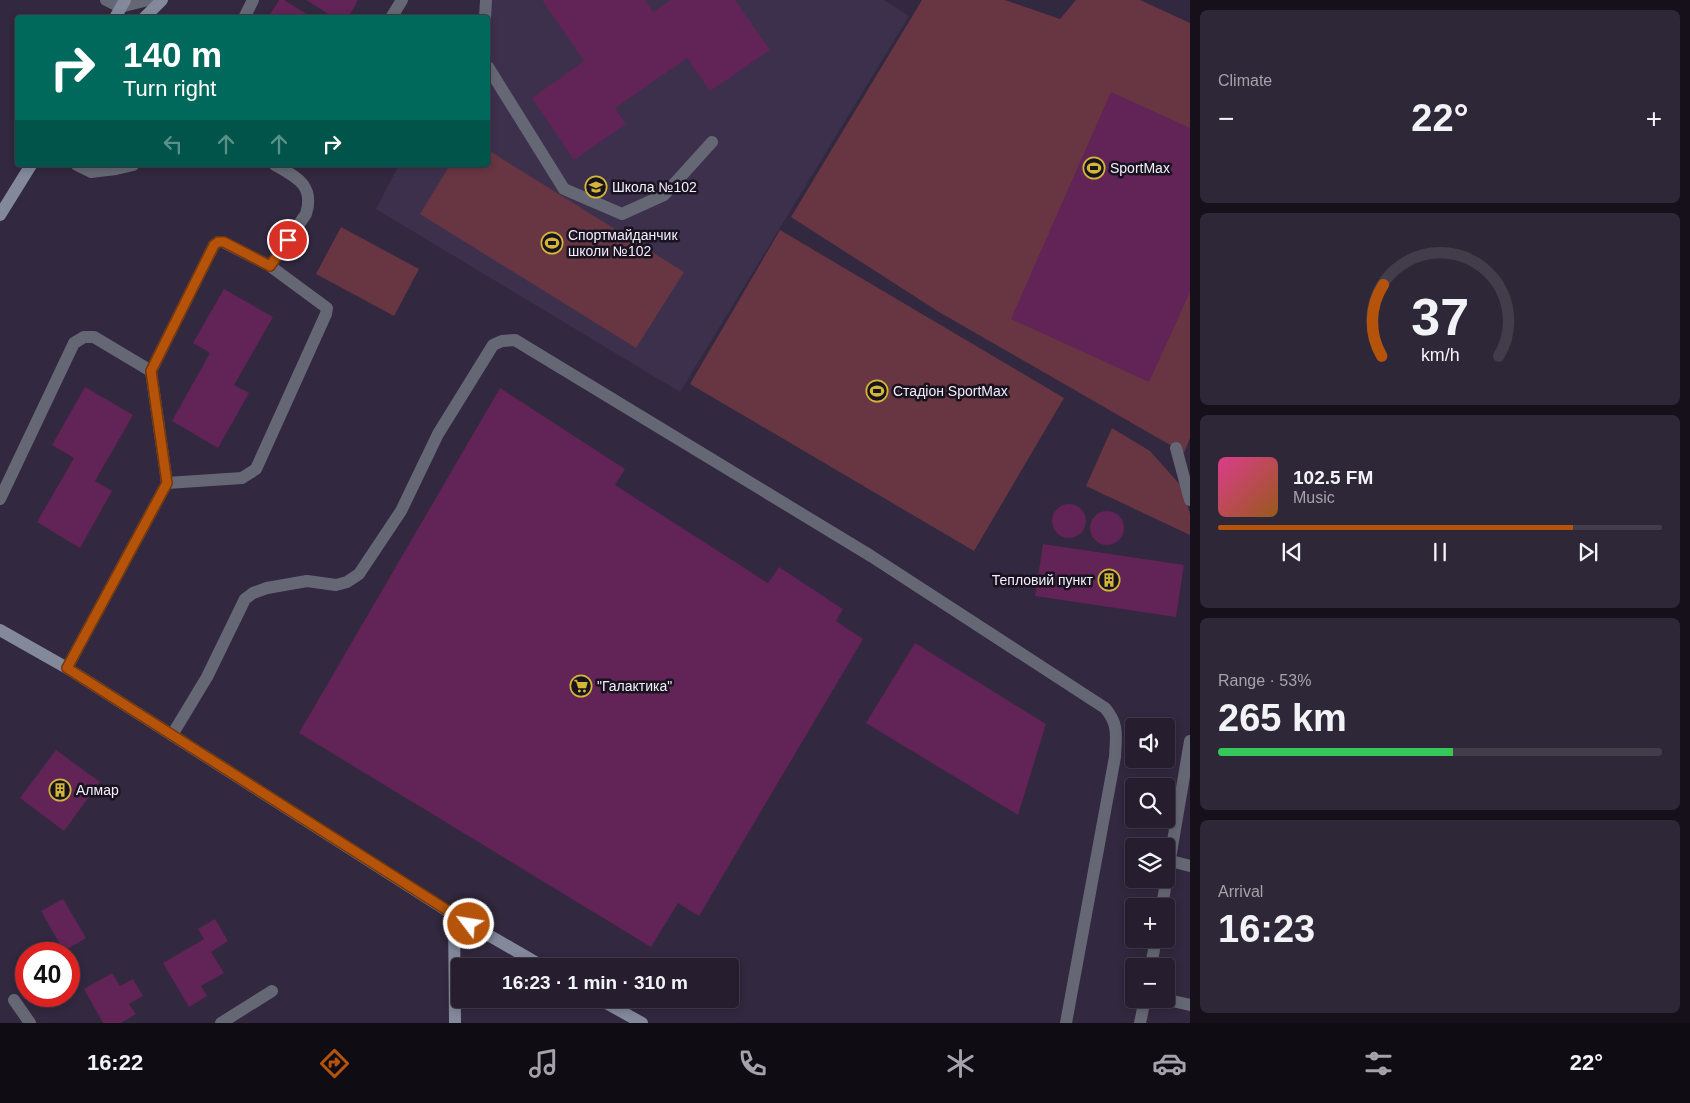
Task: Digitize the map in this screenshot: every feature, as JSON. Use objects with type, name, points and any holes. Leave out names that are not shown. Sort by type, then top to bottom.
[{"type":"street","points":[[147,15],[162,0]]},
{"type":"street","points":[[0,215],[30,167]]},
{"type":"street","points":[[0,630],[67,668],[454,916],[528,958]]},
{"type":"street","points":[[454,916],[455,1023]]},
{"type":"street","points":[[615,1008],[642,1023]]},
{"type":"lane","points":[[106,0],[120,8],[148,0]]},
{"type":"lane","points":[[246,15],[253,0]]},
{"type":"lane","points":[[393,15],[402,0]]},
{"type":"lane","points":[[485,15],[486,0]]},
{"type":"lane","points":[[490,70],[564,188],[622,214],[664,196],[712,142]]},
{"type":"lane","points":[[81,167],[91,172],[124,167]]},
{"type":"lane","points":[[270,266],[306,214],[309,204],[308,192],[303,184],[278,167]]},
{"type":"lane","points":[[67,668],[167,483],[151,371],[214,245],[218,242],[224,242],[270,266],[327,308],[326,314],[256,469],[250,475],[242,478],[167,483]]},
{"type":"lane","points":[[0,499],[74,342],[84,337],[94,337],[151,371]]},
{"type":"lane","points":[[172,735],[207,677],[245,599],[252,593],[268,588],[307,581],[336,585],[347,582],[359,574],[401,511],[438,434],[494,345],[502,341],[515,340],[871,556],[1105,708],[1113,717],[1116,727],[1115,756],[1066,1023]]},
{"type":"lane","points":[[1176,448],[1190,500]]},
{"type":"lane","points":[[1175,838],[1190,741]]},
{"type":"lane","points":[[1175,862],[1190,866]]},
{"type":"lane","points":[[221,1023],[272,991]]},
{"type":"lane","points":[[14,1000],[30,1023]]},
{"type":"lane","points":[[1175,1002],[1190,1006]]},
{"type":"lane","points":[[1140,1023],[1143,1008]]},
{"type":"shaded area","name":"Школа №102","points":[[485,0],[884,0],[909,16],[680,392],[376,209],[398,167],[490,167],[490,15],[477,15]]},
{"type":"shaded area","name":"SportMax","points":[[922,0],[1005,0],[1060,19],[1076,0],[1140,0],[1190,23],[1190,438],[1184,453],[939,312],[791,217]]},
{"type":"shaded area","name":"Спортмайданчик школи №102","points":[[490,151],[684,272],[636,348],[420,214],[449,167],[490,167]]},
{"type":"shaded area","points":[[341,227],[419,269],[394,316],[316,274]]},
{"type":"shaded area","name":"Стадіон SportMax","points":[[780,230],[1064,398],[974,551],[690,384]]},
{"type":"shaded area","points":[[1112,428],[1150,451],[1182,487],[1190,514],[1190,535],[1086,486]]},
{"type":"building","points":[[279,0],[284,0],[308,15],[270,15]]},
{"type":"building","points":[[306,0],[358,0],[350,15],[330,15]]},
{"type":"building","points":[[542,0],[645,0],[653,12],[671,0],[735,0],[770,50],[710,91],[687,58],[615,108],[626,124],[574,160],[532,98],[584,61]]},
{"type":"building","name":"SportMax","points":[[1111,92],[1190,128],[1190,292],[1149,382],[1011,319]]},
{"type":"building","points":[[224,289],[273,317],[234,385],[249,393],[218,448],[172,421],[210,353],[193,343]]},
{"type":"building","points":[[85,387],[133,415],[95,481],[112,491],[80,548],[37,522],[74,458],[52,445]]},
{"type":"building","name":"\"Галактика\"","points":[[500,388],[625,469],[615,485],[768,583],[779,567],[843,609],[836,621],[863,639],[699,916],[678,903],[651,947],[299,733]]},
{"type":"building","points":[[1069,504],[1081,509],[1086,521],[1081,533],[1069,538],[1057,533],[1052,521],[1057,509]]},
{"type":"building","points":[[1107,511],[1119,516],[1124,528],[1119,540],[1107,545],[1095,540],[1090,528],[1095,516]]},
{"type":"building","name":"Тепловий пункт","points":[[1043,544],[1184,565],[1176,617],[1035,596]]},
{"type":"building","points":[[915,643],[1046,724],[1018,815],[866,723]]},
{"type":"building","name":"Алмар","points":[[56,750],[100,782],[64,831],[20,798]]},
{"type":"building","points":[[63,899],[86,938],[79,942],[59,942],[41,911]]},
{"type":"building","points":[[215,919],[228,941],[211,952],[224,973],[201,986],[207,996],[189,1007],[163,963],[204,939],[198,929]]},
{"type":"building","points":[[112,973],[120,986],[133,979],[143,996],[129,1004],[136,1014],[121,1023],[103,1023],[84,989]]},
{"type":"place","name":"SportMax","points":[[1094,168]]},
{"type":"place","name":"Школа №102","points":[[596,187]]},
{"type":"place","name":"Спортмайданчик школи №102","points":[[552,243]]},
{"type":"place","name":"Стадіон SportMax","points":[[877,391]]},
{"type":"place","name":"Тепловий пункт","points":[[1109,580]]},
{"type":"place","name":"\"Галактика\"","points":[[581,686]]},
{"type":"place","name":"Алмар","points":[[60,790]]},
{"type":"route","points":[[288,240],[270,266],[224,242],[218,242],[214,245],[151,371],[167,483],[67,668],[469,924]]}]
